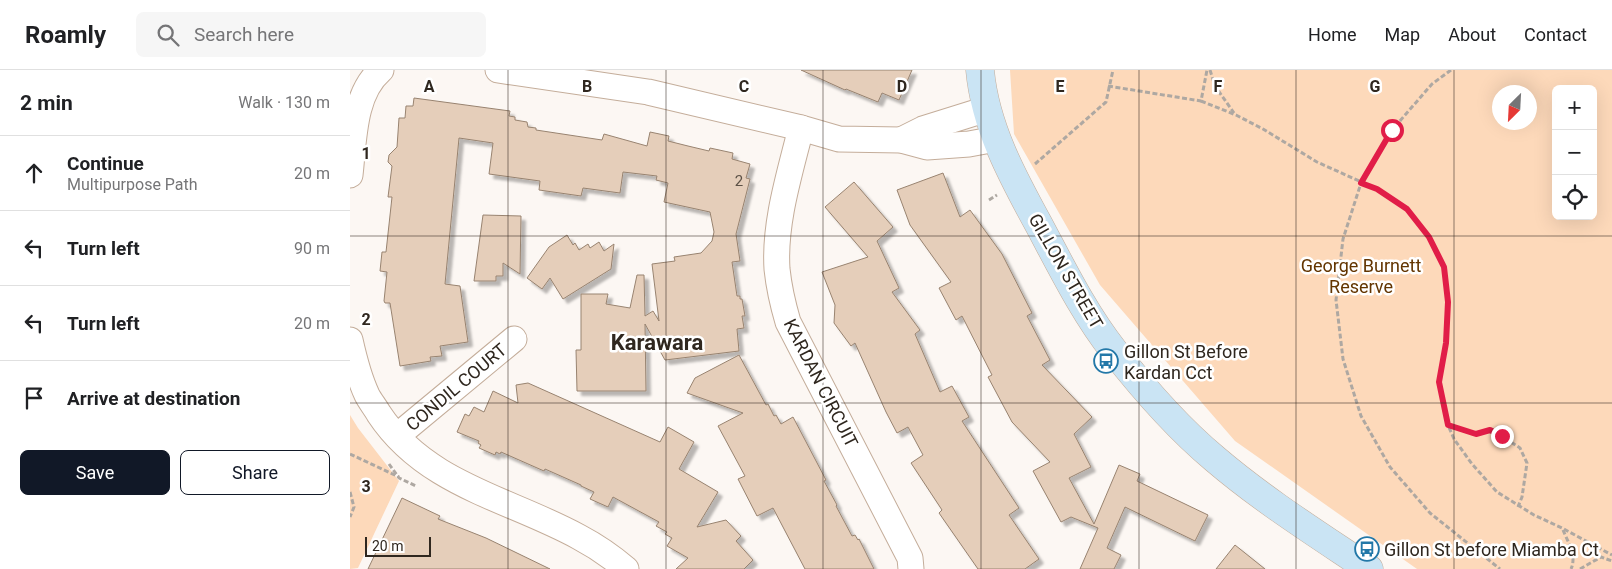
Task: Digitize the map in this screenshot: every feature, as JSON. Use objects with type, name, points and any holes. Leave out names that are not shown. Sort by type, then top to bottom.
[{"type":"street","points":[[498,70],[648,92],[801,128],[839,139],[901,140],[927,147],[969,144],[996,139]]},
{"type":"street","name":"GILLON STREET","points":[[980,70],[987,109],[996,139],[1015,181],[1084,306],[1113,350],[1189,435],[1215,459],[1253,489],[1369,569]]},
{"type":"street","points":[[350,176],[359,104],[371,73]]},
{"type":"street","points":[[901,140],[923,129],[987,109]]},
{"type":"street","name":"KARDAN CIRCUIT","points":[[801,128],[778,232],[777,268],[783,305],[788,322],[910,558],[911,569]]},
{"type":"street","name":"CONDIL COURT","points":[[397,436],[514,339]]},
{"type":"street","points":[[350,340],[354,359],[367,395],[386,423],[408,448],[462,484],[578,536],[626,569]]},
{"type":"path","points":[[1015,181],[1106,102],[1113,70]]},
{"type":"path","points":[[1201,101],[1209,70]]},
{"type":"path","points":[[1209,70],[1215,86],[1236,115]]},
{"type":"path","points":[[1451,70],[1432,84],[1392,130],[1361,183],[1343,239],[1336,300],[1343,359],[1361,416],[1390,467],[1430,513],[1500,569]]},
{"type":"path","points":[[1108,86],[1201,101],[1236,115],[1317,162],[1377,189],[1407,209],[1429,237],[1444,267],[1448,302],[1446,343],[1439,382],[1448,425],[1454,439],[1472,464],[1498,492],[1518,507],[1612,555]]},
{"type":"path","points":[[1448,425],[1476,434],[1490,430],[1520,448],[1527,462],[1518,507]]},
{"type":"path","points":[[350,454],[399,478]]},
{"type":"path","points":[[350,492],[354,507],[350,517]]},
{"type":"path","points":[[1562,528],[1574,563],[1571,569]]},
{"type":"path","points":[[1580,569],[1601,557],[1612,561]]},
{"type":"green space","name":"George Burnett Reserve","points":[[1010,70],[1612,70],[1612,569],[1417,569],[1235,441],[1100,285],[1014,134]]},
{"type":"green space","points":[[350,415],[399,481],[358,568],[350,569]]},
{"type":"building","points":[[801,70],[912,70],[899,100],[882,93],[878,102],[845,90]]},
{"type":"building","points":[[414,98],[510,111],[509,116],[515,117],[515,120],[527,122],[528,127],[536,128],[536,130],[602,140],[604,134],[647,146],[650,132],[669,136],[668,141],[709,151],[710,148],[733,153],[732,159],[750,164],[746,178],[750,179],[736,234],[740,261],[732,262],[737,296],[740,296],[740,299],[742,299],[745,316],[742,316],[744,328],[737,329],[739,351],[665,360],[645,324],[646,391],[577,391],[576,350],[581,350],[581,294],[608,294],[606,304],[630,308],[637,275],[644,275],[645,316],[653,311],[659,321],[652,264],[675,261],[674,257],[701,253],[712,241],[714,232],[710,212],[664,202],[668,183],[656,180],[657,176],[623,172],[620,193],[583,188],[581,196],[539,190],[540,181],[489,174],[493,143],[459,138],[445,284],[460,286],[468,342],[440,346],[442,356],[430,357],[431,361],[400,366],[390,303],[385,303],[384,301],[387,272],[380,271],[382,252],[386,252],[392,197],[388,197],[392,166],[388,162],[389,155],[397,147],[399,118],[405,118],[406,106],[413,106]]},
{"type":"building","points":[[943,173],[960,217],[970,210],[1002,254],[1032,313],[1027,316],[1050,360],[1042,365],[1092,417],[1074,434],[1091,467],[1069,478],[1094,524],[1119,465],[1140,474],[1137,481],[1208,515],[1195,541],[1125,507],[1107,548],[1121,555],[1114,569],[1080,569],[1098,528],[1071,517],[1061,522],[1033,471],[1050,462],[1012,422],[988,377],[992,375],[962,316],[956,320],[939,288],[951,282],[910,225],[897,190]]},
{"type":"building","points":[[854,182],[893,227],[877,241],[899,288],[892,292],[920,330],[915,334],[940,392],[952,386],[969,417],[962,421],[1019,508],[1009,515],[1039,559],[1025,569],[978,569],[939,513],[942,510],[911,463],[923,455],[908,427],[897,433],[855,343],[851,346],[834,323],[835,305],[822,272],[868,257],[825,207]]},
{"type":"building","points":[[483,215],[521,216],[520,274],[503,263],[503,276],[496,276],[496,281],[474,281]]},
{"type":"building","points":[[567,235],[573,245],[575,243],[579,250],[588,244],[590,248],[599,242],[604,251],[614,244],[611,269],[563,299],[550,278],[542,289],[527,278],[549,247]]},
{"type":"building","points":[[739,355],[774,416],[776,415],[781,424],[793,417],[826,480],[824,481],[836,506],[852,536],[855,535],[859,539],[874,569],[805,569],[773,508],[757,516],[738,479],[745,476],[718,426],[743,413],[687,393],[695,378]]},
{"type":"building","points":[[528,383],[660,442],[668,427],[694,442],[679,469],[718,492],[697,527],[726,520],[741,536],[736,541],[753,560],[744,569],[676,569],[688,558],[667,546],[672,538],[665,534],[667,532],[656,526],[659,522],[613,497],[608,507],[590,499],[594,492],[581,485],[501,452],[500,454],[496,452],[495,455],[479,448],[481,445],[478,443],[479,441],[457,432],[465,414],[469,416],[474,407],[484,412],[493,391],[518,403],[516,385]]},
{"type":"building","points":[[402,498],[440,516],[438,519],[486,538],[550,569],[368,569]]},
{"type":"building","points":[[1235,545],[1265,569],[1216,569]]},
{"type":"place","name":"Gillon St Before Kardan Cct","points":[[1106,361]]},
{"type":"place","name":"Gillon St before Miamba Ct","points":[[1367,549]]},
{"type":"district","name":"Karawara","points":[[657,342]]},
{"type":"route","points":[[1392,130],[1361,183],[1377,189],[1407,209],[1429,237],[1444,267],[1448,302],[1446,343],[1439,382],[1448,425],[1476,434],[1490,430],[1502,436]]}]
